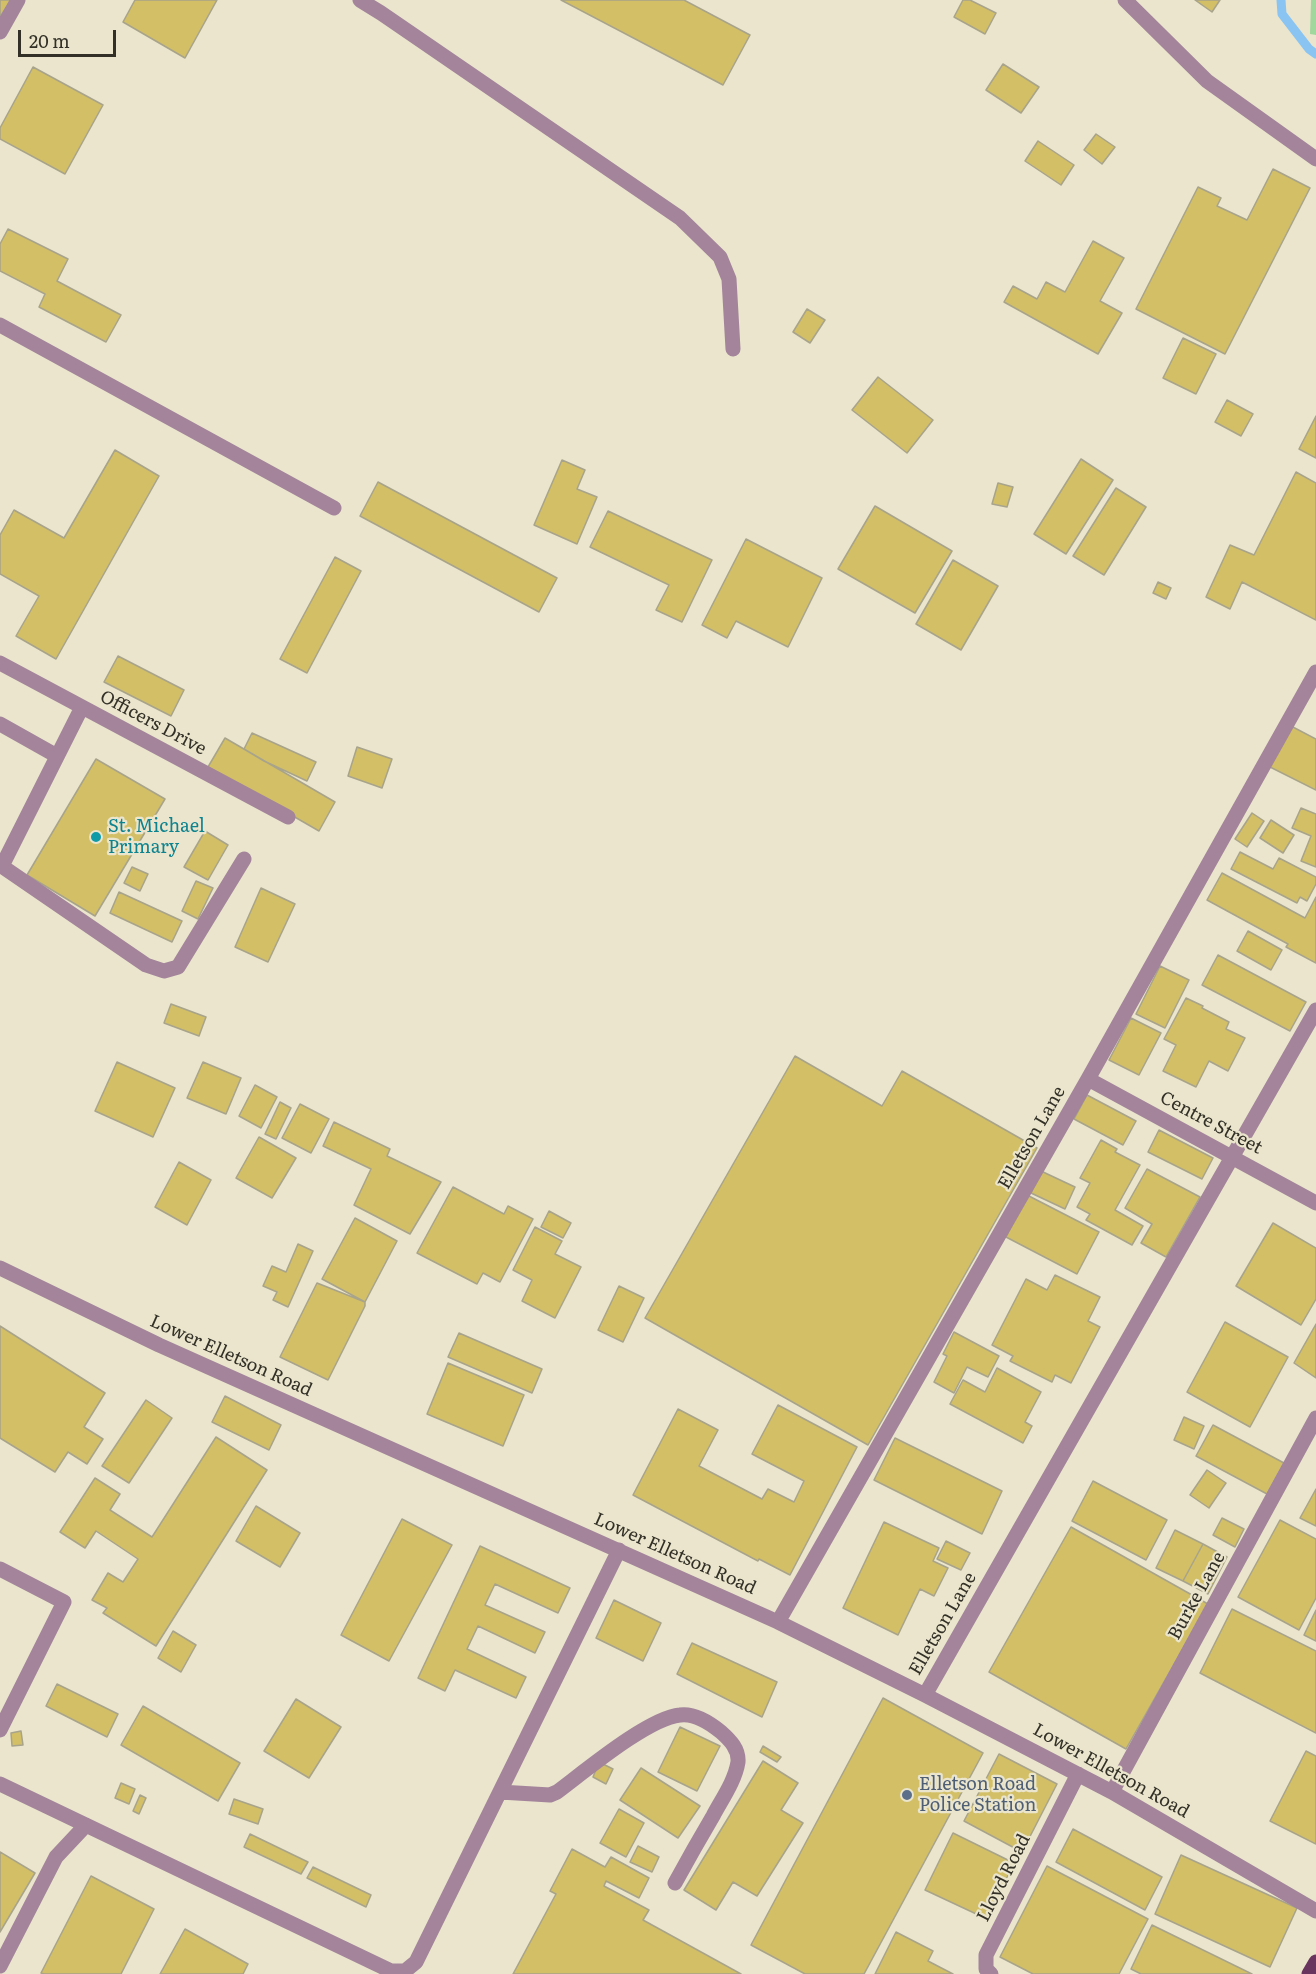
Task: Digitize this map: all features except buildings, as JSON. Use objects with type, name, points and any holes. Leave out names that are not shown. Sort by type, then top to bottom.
[{"type":"main road","points":[[1309,1974],[1316,1962]]},
{"type":"street","points":[[0,32],[18,0]]},
{"type":"street","points":[[360,0],[680,218],[720,257],[729,279],[733,349]]},
{"type":"street","points":[[1125,0],[1207,81],[1316,159]]},
{"type":"street","points":[[0,325],[334,508]]},
{"type":"street","name":"Officers Drive","points":[[0,663],[288,817]]},
{"type":"street","name":"Elletson Lane","points":[[778,1622],[1088,1079],[1316,672]]},
{"type":"street","points":[[82,707],[1,866],[146,965],[164,971],[178,967],[244,859]]},
{"type":"street","points":[[0,724],[57,756]]},
{"type":"street","name":"Elletson Lane","points":[[925,1695],[1316,1010]]},
{"type":"street","name":"Centre Street","points":[[1088,1079],[1316,1203]]},
{"type":"street","name":"Lower Elletson Road","points":[[0,1268],[159,1346],[778,1622],[1112,1792],[1316,1911]]},
{"type":"street","name":"Burke Lane","points":[[1112,1792],[1316,1418]]},
{"type":"street","points":[[0,1784],[391,1971],[405,1971],[416,1962],[619,1550]]},
{"type":"street","points":[[0,1569],[64,1602],[0,1730]]},
{"type":"street","points":[[500,1792],[550,1796],[659,1720],[681,1714],[698,1718],[718,1729],[734,1746],[738,1754],[738,1763],[730,1785],[675,1883]]},
{"type":"street","name":"Lloyd Road","points":[[988,1971],[986,1955],[1078,1774]]},
{"type":"street","points":[[0,1966],[56,1857],[86,1825]]},
{"type":"green space","points":[[1311,0],[1316,0],[1316,35],[1310,34]]},
{"type":"waterway","points":[[1281,0],[1282,14],[1309,49],[1316,54]]},
{"type":"place","name":"St. Michael Primary","points":[[96,837]]},
{"type":"place","name":"Elletson Road Police Station","points":[[907,1795]]}]
